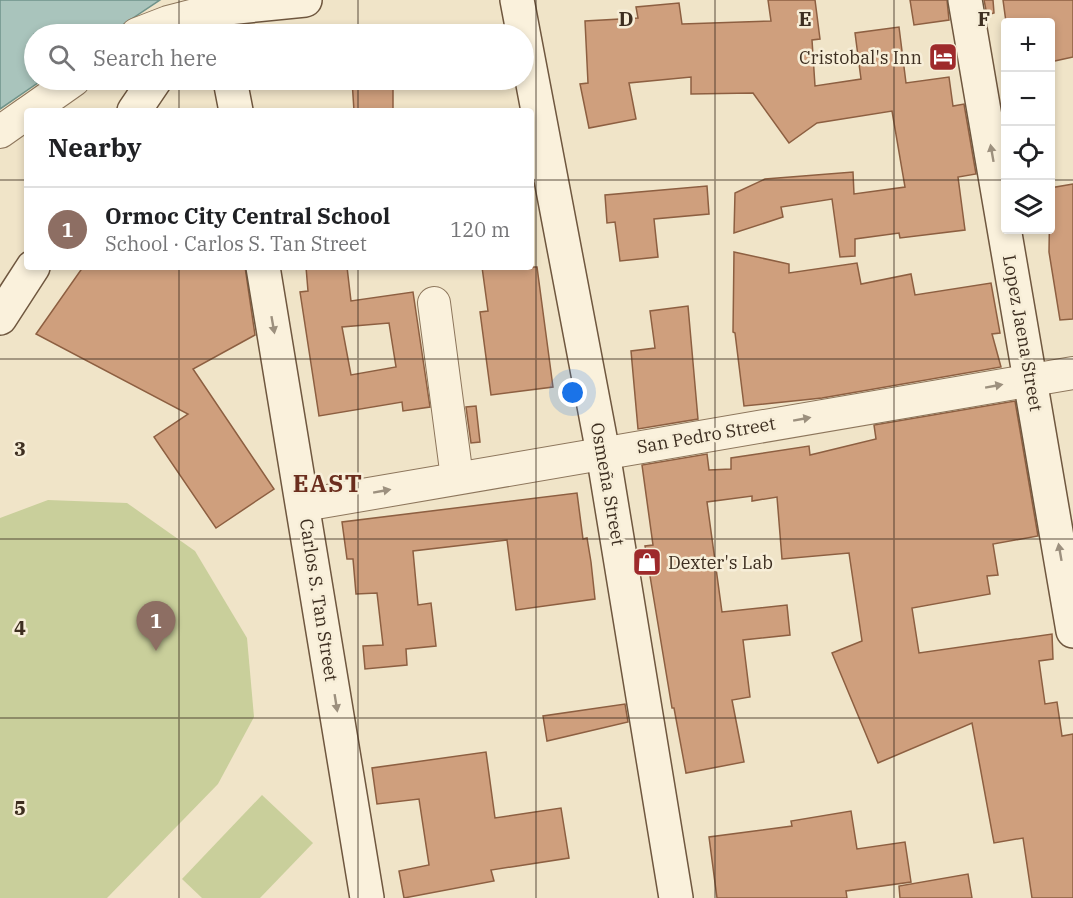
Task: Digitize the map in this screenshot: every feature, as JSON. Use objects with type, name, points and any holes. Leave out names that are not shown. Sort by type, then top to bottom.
[{"type":"street","points":[[163,24],[220,11],[305,0]]},
{"type":"street","name":"Osmeña Street","points":[[517,0],[522,24]]},
{"type":"street","name":"Lopez Jaena Street","points":[[965,0],[1073,631]]},
{"type":"street","points":[[195,24],[220,11]]},
{"type":"street","points":[[34,108],[60,90]]},
{"type":"street","points":[[136,108],[148,90]]},
{"type":"street","points":[[232,90],[235,108]]},
{"type":"street","name":"Osmeña Street","points":[[534,90],[603,453],[676,898]]},
{"type":"street","points":[[0,132],[24,115]]},
{"type":"street","points":[[0,318],[31,270]]},
{"type":"street","name":"Carlos S. Tan Street","points":[[264,270],[367,898]]},
{"type":"street","points":[[434,303],[457,478]]},
{"type":"street","name":"San Pedro Street","points":[[304,505],[1073,373]]},
{"type":"green space","points":[[48,500],[127,503],[195,551],[247,638],[254,717],[218,784],[107,898],[0,898],[0,518]]},
{"type":"green space","points":[[262,795],[313,843],[260,898],[202,898],[182,879]]},
{"type":"water","points":[[0,0],[160,0],[124,24],[24,24],[24,90],[28,90],[0,109]]},
{"type":"building","points":[[768,0],[815,0],[820,39],[812,40],[815,86],[861,79],[855,33],[899,27],[906,83],[949,77],[953,106],[964,104],[976,174],[958,177],[965,230],[900,238],[899,233],[855,239],[855,256],[840,257],[832,199],[781,207],[783,217],[734,233],[735,193],[765,179],[853,172],[854,194],[905,187],[892,111],[817,123],[789,143],[753,93],[691,94],[691,77],[629,83],[636,119],[589,128],[580,84],[588,83],[585,21],[638,18],[636,7],[679,3],[682,24],[771,21]]},
{"type":"building","points":[[910,0],[947,0],[949,20],[914,25]]},
{"type":"building","points":[[984,0],[993,0],[994,13],[987,15]]},
{"type":"building","points":[[1003,0],[1073,0],[1073,57],[1055,61],[1055,18],[1005,18]]},
{"type":"building","points":[[353,90],[393,90],[393,108],[354,108]]},
{"type":"building","points":[[1073,184],[1073,319],[1060,320],[1049,252],[1049,234],[1055,234],[1055,187]]},
{"type":"building","points":[[707,186],[709,214],[654,219],[658,257],[620,261],[615,222],[607,223],[605,195]]},
{"type":"building","points":[[734,252],[789,264],[789,273],[857,263],[861,284],[911,274],[915,295],[991,283],[1000,333],[992,334],[1001,367],[822,398],[744,406],[735,333],[733,332]]},
{"type":"building","points":[[534,267],[537,267],[553,387],[491,395],[480,312],[488,311],[482,270],[534,270]]},
{"type":"building","points":[[81,270],[245,270],[255,335],[193,369],[274,489],[216,528],[154,437],[188,414],[36,334]]},
{"type":"building","points":[[306,270],[347,270],[351,301],[413,292],[430,407],[403,411],[402,402],[319,416],[300,292],[308,291]],"holes":[[[389,323],[396,367],[351,375],[342,327]]]},
{"type":"building","points":[[688,306],[698,419],[638,429],[631,351],[655,348],[650,311]]},
{"type":"building","points":[[1015,401],[1038,536],[993,544],[998,575],[987,576],[990,594],[912,608],[919,653],[1052,634],[1053,659],[1039,661],[1045,704],[1057,702],[1062,736],[1073,734],[1073,898],[1032,898],[1023,838],[994,843],[972,723],[878,763],[832,653],[862,641],[849,553],[782,559],[777,497],[752,501],[752,496],[707,502],[722,612],[787,605],[790,635],[743,640],[750,697],[732,700],[744,762],[686,773],[674,708],[672,708],[645,546],[653,545],[642,465],[707,454],[709,470],[731,469],[731,458],[809,446],[810,455],[876,439],[874,425]]},
{"type":"building","points":[[476,406],[480,442],[471,443],[466,407]]},
{"type":"building","points":[[577,493],[583,539],[587,538],[595,599],[516,610],[507,540],[413,551],[418,605],[431,603],[436,646],[406,649],[407,665],[365,669],[363,646],[383,645],[377,593],[356,594],[353,559],[347,559],[342,522]]},
{"type":"building","points":[[625,704],[628,722],[547,741],[543,716]]},
{"type":"building","points":[[486,752],[495,818],[561,808],[569,858],[491,870],[494,881],[404,898],[399,871],[429,865],[419,799],[377,804],[372,768]]},
{"type":"building","points":[[851,811],[857,849],[905,842],[911,882],[846,891],[847,898],[717,898],[709,837],[792,826],[791,821]]},
{"type":"building","points":[[968,874],[972,898],[900,898],[899,886]]},
{"type":"place","name":"Cristobal's Inn","points":[[943,57]]},
{"type":"place","name":"Dexter's Lab","points":[[647,562]]},
{"type":"place","name":"Ormoc City Central School","points":[[156,651]]},
{"type":"district","name":"EAST","points":[[328,483]]}]
